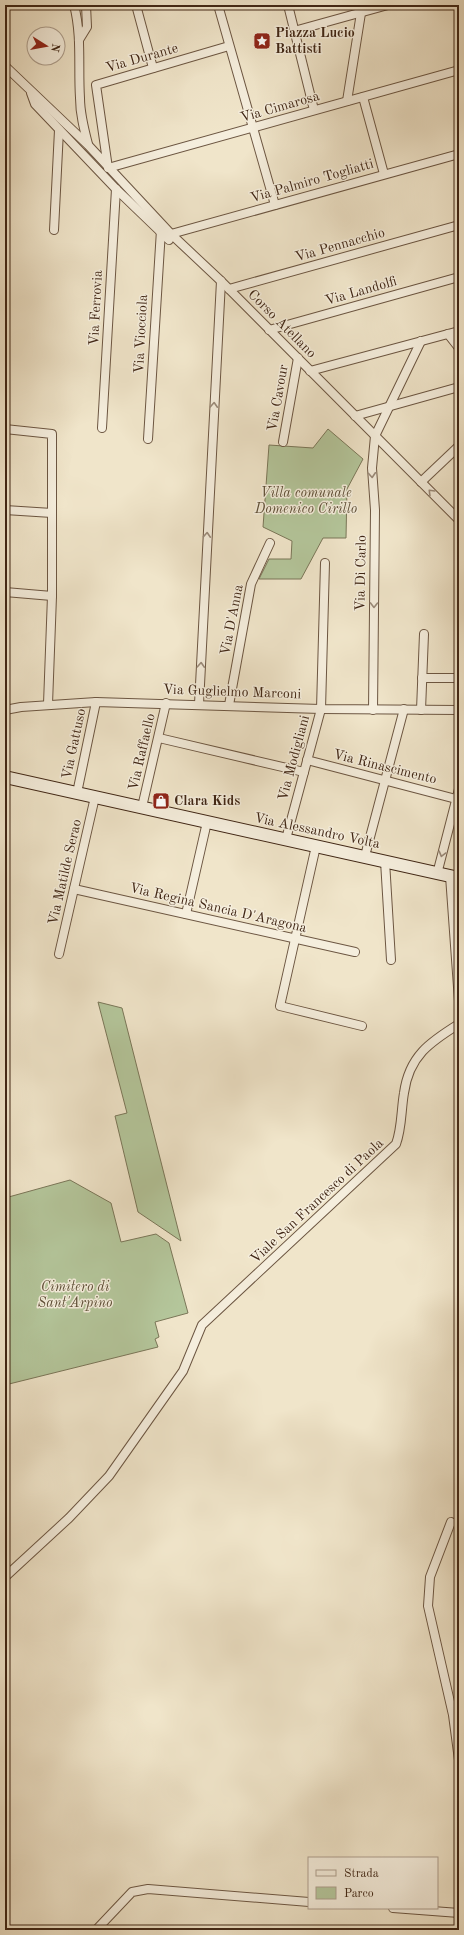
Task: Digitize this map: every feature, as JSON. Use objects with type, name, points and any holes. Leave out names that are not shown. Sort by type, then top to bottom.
[{"type":"street","points":[[74,5],[79,40],[82,122],[88,145]]},
{"type":"street","points":[[79,40],[87,27],[86,5]]},
{"type":"street","points":[[136,5],[153,68]]},
{"type":"street","points":[[218,5],[274,205]]},
{"type":"street","points":[[288,5],[314,110]]},
{"type":"street","points":[[294,31],[388,5]]},
{"type":"street","points":[[347,101],[361,13]]},
{"type":"street","name":"Via Durante","points":[[108,168],[96,85],[230,46]]},
{"type":"street","name":"Corso Atellano","points":[[5,66],[88,145],[171,234],[221,281],[459,519]]},
{"type":"street","name":"Via Cimarosa","points":[[108,168],[459,70]]},
{"type":"street","points":[[31,91],[35,104],[116,189],[161,230],[169,240],[171,234]]},
{"type":"street","points":[[363,97],[384,174]]},
{"type":"street","points":[[54,230],[60,130]]},
{"type":"street","name":"Via Palmiro Togliatti","points":[[171,234],[459,154]]},
{"type":"street","name":"Via Ferrovia","points":[[102,428],[116,189]]},
{"type":"street","name":"Via Pennacchio","points":[[229,289],[459,225]]},
{"type":"street","name":"Via Viocciola","points":[[148,439],[161,230]]},
{"type":"street","name":"Via Landolfi","points":[[269,330],[459,277]]},
{"type":"street","points":[[198,704],[221,281]]},
{"type":"street","points":[[310,371],[459,330]]},
{"type":"street","points":[[448,334],[459,348]]},
{"type":"street","points":[[375,436],[391,406],[421,341]]},
{"type":"street","name":"Via Cavour","points":[[283,442],[298,358]]},
{"type":"street","points":[[355,416],[459,387]]},
{"type":"street","points":[[5,429],[52,434],[52,596],[48,704]]},
{"type":"street","name":"Via Di Carlo","points":[[373,710],[375,510],[372,468],[375,436]]},
{"type":"street","points":[[421,482],[459,446]]},
{"type":"street","points":[[5,510],[52,513]]},
{"type":"street","name":"Via D'Anna","points":[[229,705],[251,584],[270,543]]},
{"type":"street","name":"Via Modigliani","points":[[286,839],[321,709],[325,563]]},
{"type":"street","points":[[5,592],[52,596]]},
{"type":"street","points":[[421,710],[424,634]]},
{"type":"street","points":[[422,678],[459,678]]},
{"type":"street","name":"Via Guglielmo Marconi","points":[[5,710],[48,704],[96,702],[321,709],[459,710]]},
{"type":"street","name":"Via Gattuso","points":[[77,793],[96,702]]},
{"type":"street","name":"Via Raffaello","points":[[142,807],[166,703]]},
{"type":"street","points":[[365,856],[404,709]]},
{"type":"street","points":[[159,738],[304,772]]},
{"type":"street","name":"Via Rinascimento","points":[[307,760],[456,798]]},
{"type":"street","name":"Via Alessandro Volta","points":[[5,777],[455,877]]},
{"type":"street","points":[[437,874],[459,789]]},
{"type":"street","name":"Via Matilde Serao","points":[[59,954],[95,797]]},
{"type":"street","points":[[186,914],[207,822]]},
{"type":"street","points":[[316,846],[280,1006],[362,1026]]},
{"type":"street","points":[[385,861],[391,960]]},
{"type":"street","points":[[455,877],[459,1001]]},
{"type":"street","name":"Via Regina Sancia D'Aragona","points":[[74,889],[355,952]]},
{"type":"street","name":"Viale San Francesco di Paola","points":[[5,1578],[69,1518],[109,1476],[183,1371],[202,1325],[396,1144],[400,1134],[404,1092],[410,1070],[431,1041],[459,1024]]},
{"type":"street","points":[[451,1522],[430,1577],[428,1606],[453,1716],[459,1760]]},
{"type":"street","points":[[96,1930],[132,1892],[148,1889],[308,1902]]},
{"type":"street","points":[[406,1909],[459,1913]]},
{"type":"green space","name":"Villa comunale Domenico Cirillo","points":[[328,429],[363,459],[347,489],[346,538],[323,538],[301,579],[259,579],[269,559],[291,559],[292,541],[263,527],[269,445],[313,448]]},
{"type":"green space","points":[[98,1002],[122,1008],[181,1241],[138,1212],[115,1116],[127,1113]]},
{"type":"green space","name":"Cimitero di Sant'Arpino","points":[[70,1180],[111,1203],[121,1242],[156,1234],[169,1243],[188,1313],[155,1322],[159,1337],[155,1339],[158,1347],[5,1385],[5,1198]]},
{"type":"place","name":"Piazza Lucio Battisti","points":[[262,41]]},
{"type":"place","name":"Clara Kids","points":[[161,801]]}]
